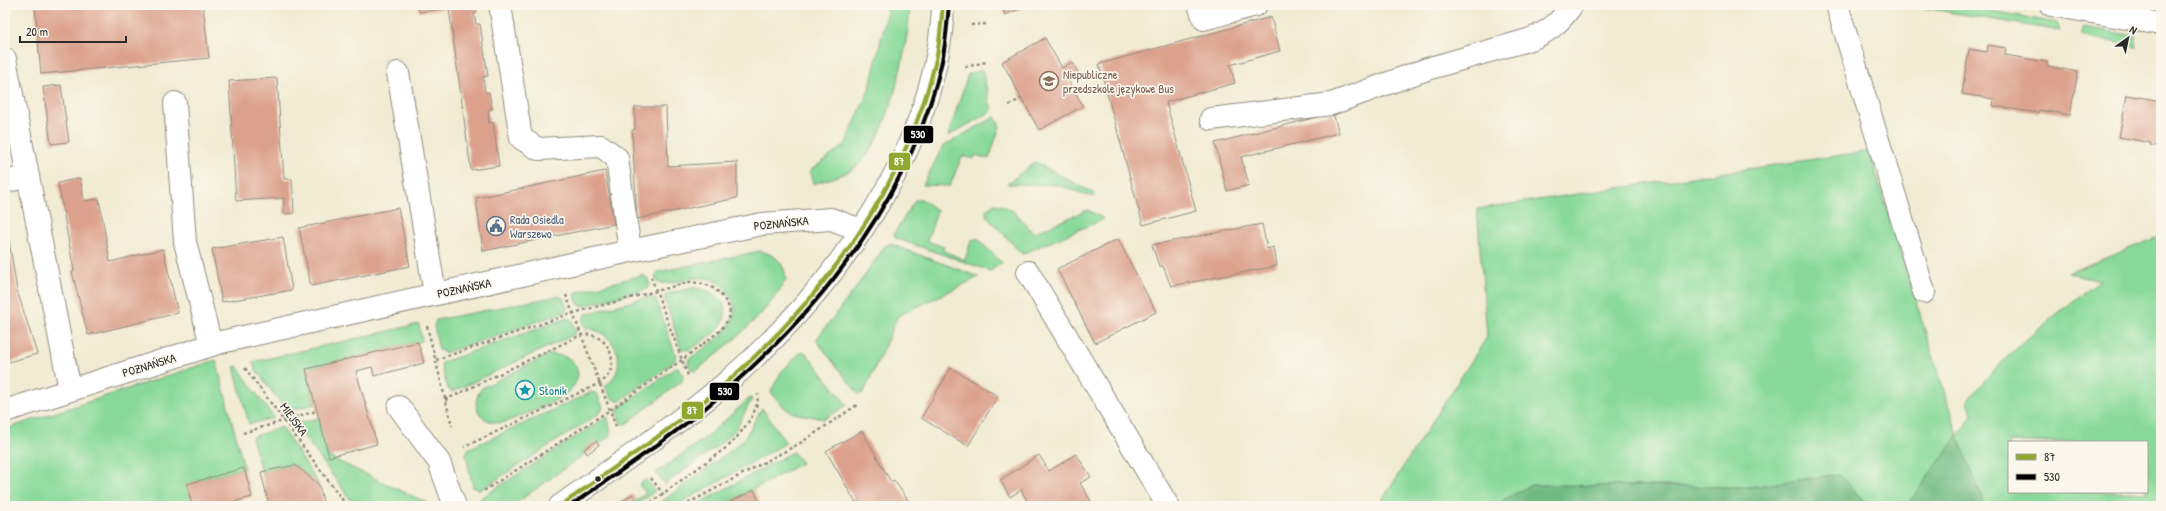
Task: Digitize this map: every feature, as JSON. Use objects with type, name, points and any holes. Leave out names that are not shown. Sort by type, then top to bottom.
[{"type":"street","points":[[500,5],[521,138],[538,149],[601,146],[616,158],[630,251]]},
{"type":"street","points":[[560,506],[685,416],[742,368],[799,311],[861,230],[889,186],[916,128],[939,45],[943,5]]},
{"type":"street","points":[[1199,5],[1204,19],[1256,5]]},
{"type":"street","points":[[1211,119],[1331,104],[1427,69],[1531,39],[1547,32],[1561,21],[1572,5]]},
{"type":"street","points":[[1837,5],[1924,292]]},
{"type":"street","points":[[2051,5],[2140,12],[2161,24]]},
{"type":"street","points":[[5,59],[70,390]]},
{"type":"street","points":[[398,73],[435,294]]},
{"type":"street","points":[[175,103],[185,242],[220,343]]},
{"type":"street","points":[[5,182],[27,176]]},
{"type":"street","name":"POZNAŃSKA","points":[[5,412],[220,343],[630,251],[762,224],[831,219],[861,230]]},
{"type":"street","points":[[1028,272],[1168,506]]},
{"type":"street","points":[[399,408],[439,462],[455,506]]},
{"type":"path","points":[[968,25],[986,24]]},
{"type":"path","points":[[962,68],[986,62]]},
{"type":"path","points":[[1009,105],[1022,98]]},
{"type":"path","points":[[650,274],[689,378]]},
{"type":"path","points":[[436,360],[573,313],[690,282],[704,284],[718,290],[730,309],[729,318],[721,330],[682,360],[610,410],[477,496]]},
{"type":"path","points":[[566,294],[617,427]]},
{"type":"path","points":[[427,324],[446,400],[581,335],[589,333],[599,337],[607,345],[612,358],[612,370],[607,379],[458,450]]},
{"type":"path","name":"MIEJSKA","points":[[220,343],[239,360],[285,420],[325,478],[347,506]]},
{"type":"path","points":[[646,506],[735,440],[758,403],[758,388]]},
{"type":"path","points":[[683,506],[802,442],[823,426],[857,405]]},
{"type":"path","points":[[244,433],[316,411]]},
{"type":"path","points":[[650,476],[663,494]]},
{"type":"green space","points":[[889,5],[910,5],[906,44],[888,113],[869,152],[858,165],[842,175],[813,184],[810,171],[845,145],[870,87]]},
{"type":"green space","points":[[1907,5],[1961,5],[2057,23],[2060,31]]},
{"type":"green space","points":[[2083,27],[2135,36],[2137,47],[2080,35]]},
{"type":"green space","points":[[982,70],[992,111],[948,136],[968,74]]},
{"type":"green space","points":[[995,117],[1000,126],[989,159],[975,155],[974,159],[962,156],[950,186],[923,185],[943,146]]},
{"type":"green space","points":[[1869,151],[1958,436],[1972,415],[1968,400],[1982,383],[2030,336],[2100,280],[2068,273],[2161,236],[2161,506],[1869,506],[1839,474],[1750,487],[1531,485],[1503,500],[1505,506],[1378,506],[1487,337],[1477,209]]},
{"type":"green space","points":[[1035,162],[1095,194],[1093,197],[1058,185],[1007,184]]},
{"type":"green space","points":[[922,199],[937,211],[927,241],[944,247],[942,250],[965,260],[971,241],[977,238],[1002,263],[990,271],[895,238],[894,234],[915,200]]},
{"type":"green space","points":[[995,204],[1007,208],[1017,214],[1033,233],[1088,210],[1104,219],[1022,254],[987,217],[986,210]]},
{"type":"green space","points":[[890,244],[979,277],[898,316],[864,392],[859,395],[816,340],[858,285],[885,246]]},
{"type":"green space","points":[[760,251],[775,257],[783,268],[786,279],[778,293],[746,329],[696,371],[691,369],[688,363],[689,359],[707,347],[725,332],[731,323],[734,313],[734,303],[726,290],[718,283],[708,278],[693,278],[662,283],[657,282],[655,277],[658,272]]},
{"type":"green space","points":[[643,275],[647,278],[650,285],[647,289],[583,306],[578,304],[575,296],[577,292]]},
{"type":"green space","points":[[691,288],[705,290],[717,297],[725,308],[725,314],[721,326],[690,350],[681,349],[665,300],[666,294]]},
{"type":"green space","points":[[558,296],[563,298],[567,308],[565,312],[445,353],[439,350],[434,326],[436,320]]},
{"type":"green space","points":[[651,296],[656,300],[676,356],[674,362],[620,401],[614,400],[605,386],[613,378],[617,369],[618,360],[616,351],[612,342],[605,335],[596,330],[585,328],[583,320],[586,314]]},
{"type":"green space","points":[[568,318],[572,320],[576,332],[573,335],[452,392],[448,389],[441,365],[443,362]]},
{"type":"green space","points":[[419,324],[422,341],[306,369],[315,404],[287,411],[256,370],[253,362]]},
{"type":"green space","points":[[802,351],[806,353],[847,405],[824,419],[789,411],[771,392],[781,372]]},
{"type":"green space","points":[[550,354],[568,358],[576,367],[578,377],[573,386],[565,394],[553,402],[506,422],[498,423],[491,421],[480,414],[476,402],[482,388]]},
{"type":"green space","points":[[216,360],[244,468],[187,484],[192,506],[5,506],[5,429]]},
{"type":"green space","points":[[237,366],[274,418],[249,424],[234,367]]},
{"type":"green space","points":[[677,367],[683,376],[682,381],[626,424],[621,424],[617,412],[618,408]]},
{"type":"green space","points":[[592,392],[597,394],[603,407],[600,413],[480,490],[473,487],[466,455],[468,449]]},
{"type":"green space","points":[[750,398],[752,399],[736,429],[715,448],[665,484],[656,473],[705,438]]},
{"type":"green space","points":[[762,408],[786,443],[675,506],[656,506],[734,448],[745,438]]},
{"type":"green space","points":[[319,418],[329,457],[434,506],[355,506],[295,424]]},
{"type":"green space","points":[[605,418],[608,418],[611,435],[512,506],[479,506],[478,503],[481,498]]},
{"type":"green space","points":[[282,427],[319,485],[295,465],[261,472],[252,437]]},
{"type":"green space","points":[[1958,436],[1985,506],[1906,506]]},
{"type":"green space","points":[[793,452],[802,463],[722,506],[694,506]]},
{"type":"green space","points":[[1839,474],[1868,506],[1505,506],[1503,500],[1531,485],[1750,487]]},
{"type":"green space","points":[[646,479],[655,491],[635,506],[629,506],[646,493],[639,485]]},
{"type":"building","points":[[59,5],[203,5],[209,58],[41,74],[35,7]]},
{"type":"building","points":[[418,5],[476,5],[477,13],[474,13],[476,24],[480,24],[488,76],[483,77],[485,92],[489,92],[492,109],[488,110],[489,123],[493,122],[499,166],[471,170],[449,8],[419,12]]},
{"type":"building","points":[[1002,5],[1029,5],[1005,15]]},
{"type":"building","points":[[1271,17],[1280,51],[1230,65],[1235,83],[1166,102],[1196,211],[1143,225],[1099,64]]},
{"type":"building","points":[[1045,38],[1062,68],[1072,62],[1079,74],[1068,80],[1083,106],[1039,130],[1002,62]]},
{"type":"building","points":[[1988,45],[2006,48],[2005,55],[2047,62],[2047,66],[2078,72],[2070,115],[2039,110],[2038,113],[1993,106],[1994,99],[1962,94],[1969,49],[1987,52]]},
{"type":"building","points":[[277,78],[284,179],[292,179],[294,213],[284,214],[284,198],[236,201],[229,81]]},
{"type":"building","points":[[61,85],[69,142],[51,144],[43,87]]},
{"type":"building","points":[[2127,95],[2161,101],[2161,147],[2150,145],[2151,143],[2119,137]]},
{"type":"building","points":[[635,107],[666,107],[668,166],[737,162],[737,198],[637,219],[632,130],[635,129]]},
{"type":"building","points":[[1333,113],[1339,133],[1241,157],[1249,185],[1227,191],[1215,143]]},
{"type":"building","points":[[605,171],[614,224],[483,251],[476,198]]},
{"type":"building","points":[[80,178],[84,201],[99,199],[110,262],[163,249],[178,313],[88,335],[72,272],[74,271],[58,183]]},
{"type":"building","points":[[398,208],[410,266],[311,286],[299,228]]},
{"type":"building","points":[[5,216],[17,290],[37,354],[5,363]]},
{"type":"building","points":[[1262,224],[1267,249],[1274,247],[1277,266],[1171,286],[1163,266],[1159,266],[1152,245]]},
{"type":"building","points":[[283,237],[292,290],[222,302],[212,249]]},
{"type":"building","points":[[1118,239],[1156,312],[1095,343],[1057,269]]},
{"type":"building","points":[[418,342],[424,363],[374,376],[372,367],[356,371],[377,444],[329,457],[306,369]]},
{"type":"building","points":[[951,368],[998,396],[968,446],[921,418]]},
{"type":"building","points":[[862,431],[891,482],[894,480],[912,506],[861,506],[859,502],[856,503],[826,451]]},
{"type":"building","points":[[596,441],[599,445],[587,454],[584,449]]},
{"type":"building","points":[[1076,454],[1091,477],[1080,483],[1094,506],[1030,506],[1021,490],[1010,497],[1000,480],[1039,455],[1049,471]]},
{"type":"building","points":[[295,465],[319,485],[324,506],[269,506],[261,472]]},
{"type":"building","points":[[244,468],[252,497],[218,506],[192,506],[187,484]]},
{"type":"building","points":[[754,490],[761,506],[722,506]]},
{"type":"building","points":[[632,494],[636,499],[623,506],[621,502]]},
{"type":"transit line","name":"87","points":[[560,506],[665,431],[726,383],[762,350],[796,314],[827,277],[856,237],[882,196],[904,152],[922,107],[936,60],[943,5]]},
{"type":"transit line","name":"530","points":[[570,506],[652,449],[692,419],[730,387],[766,354],[800,318],[832,280],[862,240],[888,198],[910,154],[929,109],[942,61],[949,6]]},
{"type":"place","name":"Niepubliczne przedszkole językowe Bus","points":[[1049,81]]},
{"type":"place","name":"Rada Osiedla Warszewo","points":[[496,226]]},
{"type":"place","name":"Słonik","points":[[525,390]]}]
